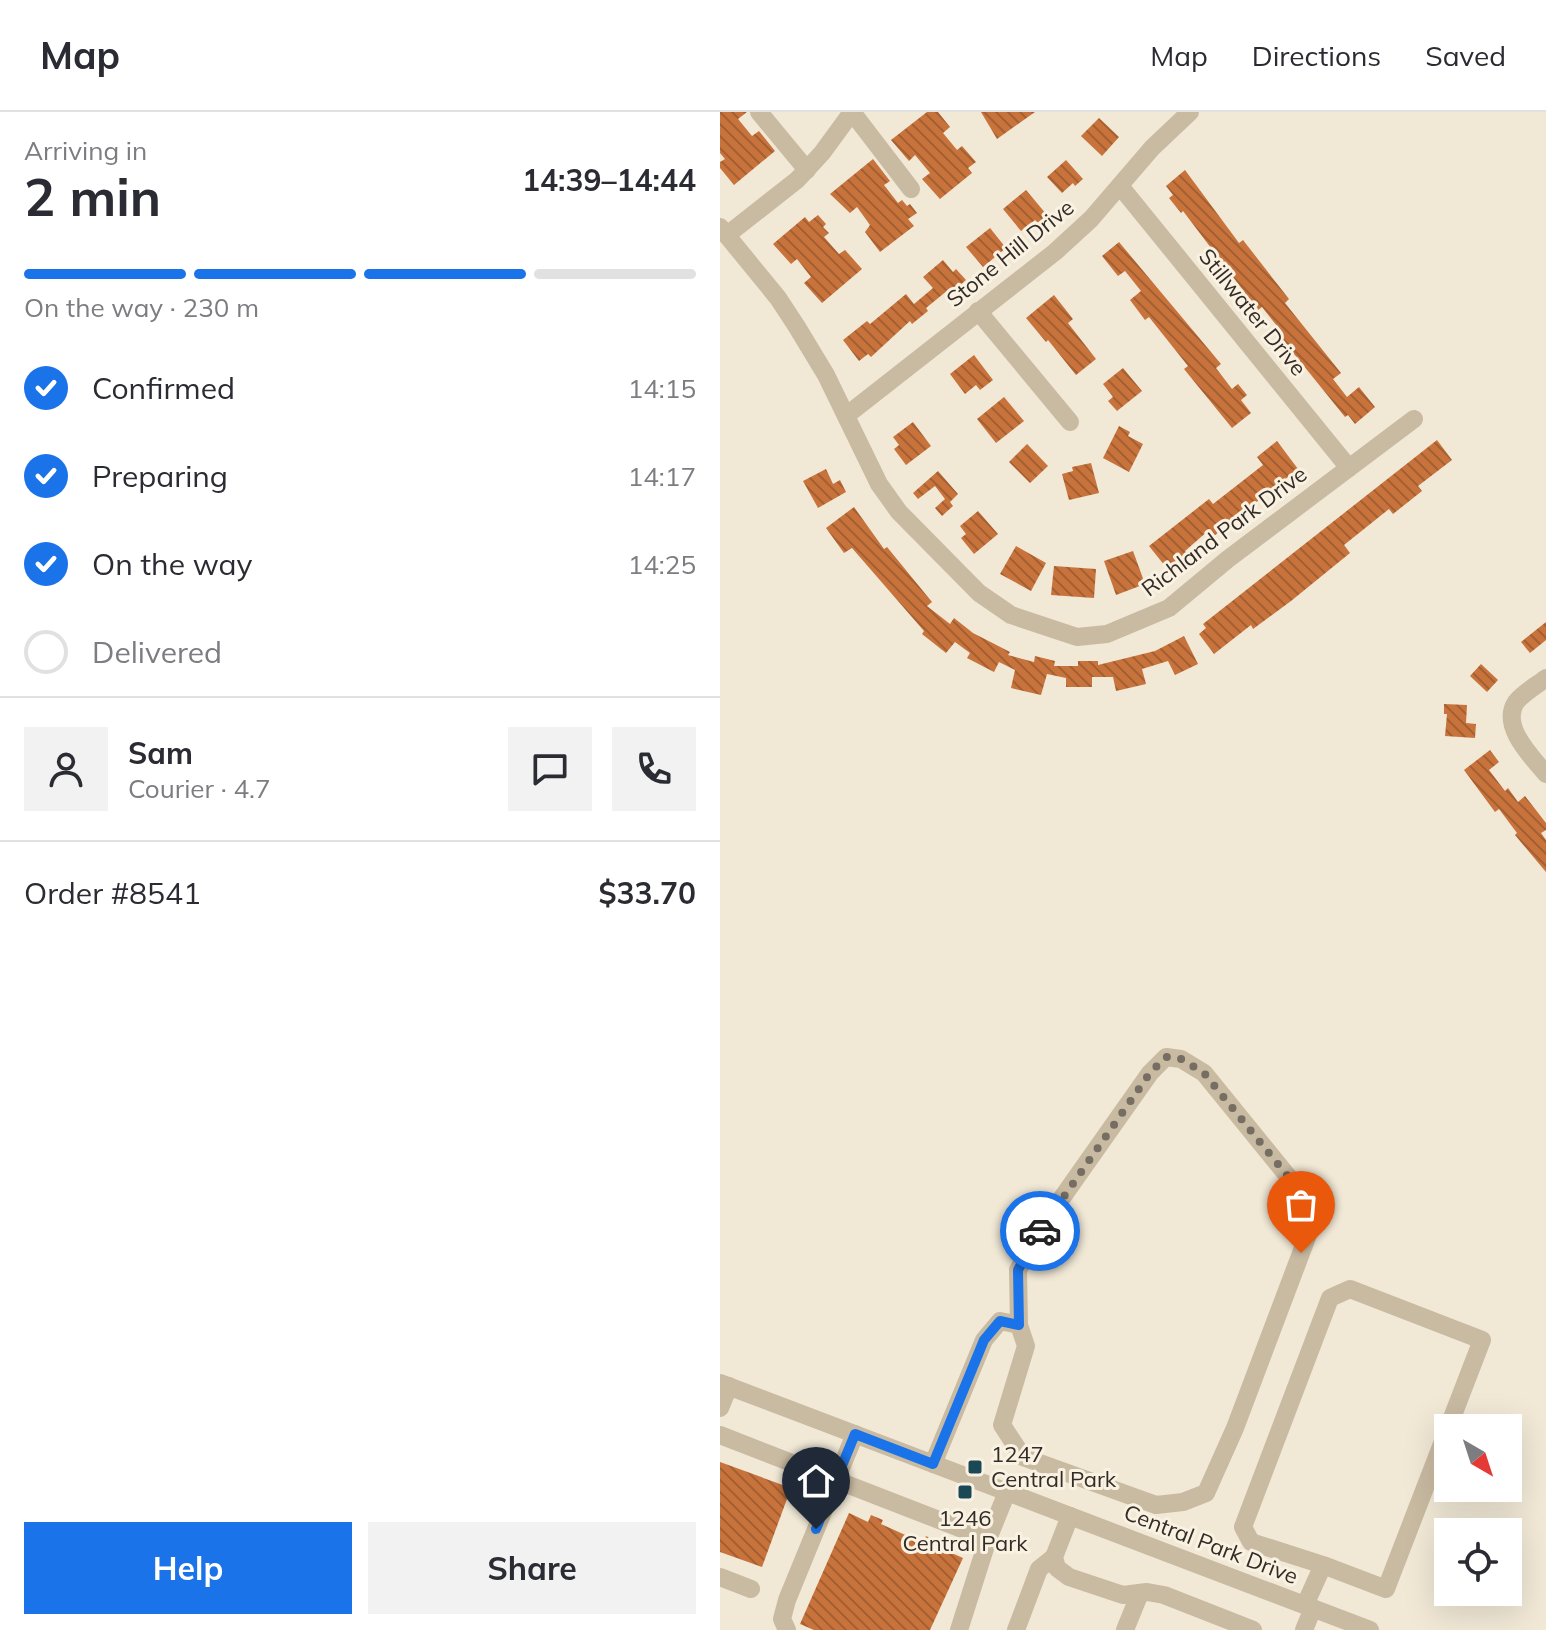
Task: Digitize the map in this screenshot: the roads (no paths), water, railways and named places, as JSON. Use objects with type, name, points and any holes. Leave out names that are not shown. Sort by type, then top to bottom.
[{"type":"street","points":[[759,112],[807,170]]},
{"type":"street","points":[[724,231],[797,180],[852,112],[911,189]]},
{"type":"street","name":"Stone Hill Drive","points":[[847,415],[1055,252],[1091,219],[1152,148],[1190,112]]},
{"type":"street","name":"Stillwater Drive","points":[[1120,186],[1349,468]]},
{"type":"street","name":"Richland Park Drive","points":[[724,231],[778,298],[826,375],[879,484],[899,512],[979,593],[1011,615],[1077,637],[1107,634],[1169,608],[1414,419]]},
{"type":"street","points":[[978,311],[1070,422]]},
{"type":"street","points":[[1546,678],[1515,703],[1512,721],[1521,743],[1546,774]]},
{"type":"street","points":[[1166,1057],[1181,1059],[1204,1073],[1303,1195],[1309,1213],[1309,1232],[1235,1428],[1206,1493],[1183,1502],[1156,1505],[1023,1457],[1002,1425],[1026,1346],[1019,1325],[1018,1270],[1047,1219],[1150,1073],[1166,1057]]},
{"type":"street","points":[[1350,1289],[1482,1340],[1386,1589],[1323,1565],[1251,1542],[1243,1527],[1330,1298],[1350,1289]]},
{"type":"street","points":[[933,1464],[984,1340],[1000,1321],[1019,1325]]},
{"type":"street","points":[[720,1408],[724,1384]]},
{"type":"street","name":"Central Park Drive","points":[[724,1384],[1370,1630]]},
{"type":"street","points":[[787,1630],[782,1619],[787,1600],[855,1434]]},
{"type":"street","points":[[720,1435],[988,1539]]},
{"type":"street","points":[[959,1630],[988,1539],[1007,1492]]},
{"type":"street","points":[[1016,1630],[1039,1569],[1054,1557],[1070,1516]]},
{"type":"street","points":[[1054,1557],[1057,1568],[1069,1577],[1107,1591],[1123,1595],[1164,1595],[1253,1630]]},
{"type":"street","points":[[1304,1630],[1323,1565]]},
{"type":"street","points":[[720,1577],[751,1589]]},
{"type":"street","points":[[1125,1630],[1140,1593]]},
{"type":"place","name":"1247 Central Park","points":[[975,1467]]},
{"type":"place","name":"1246 Central Park","points":[[965,1492]]}]
